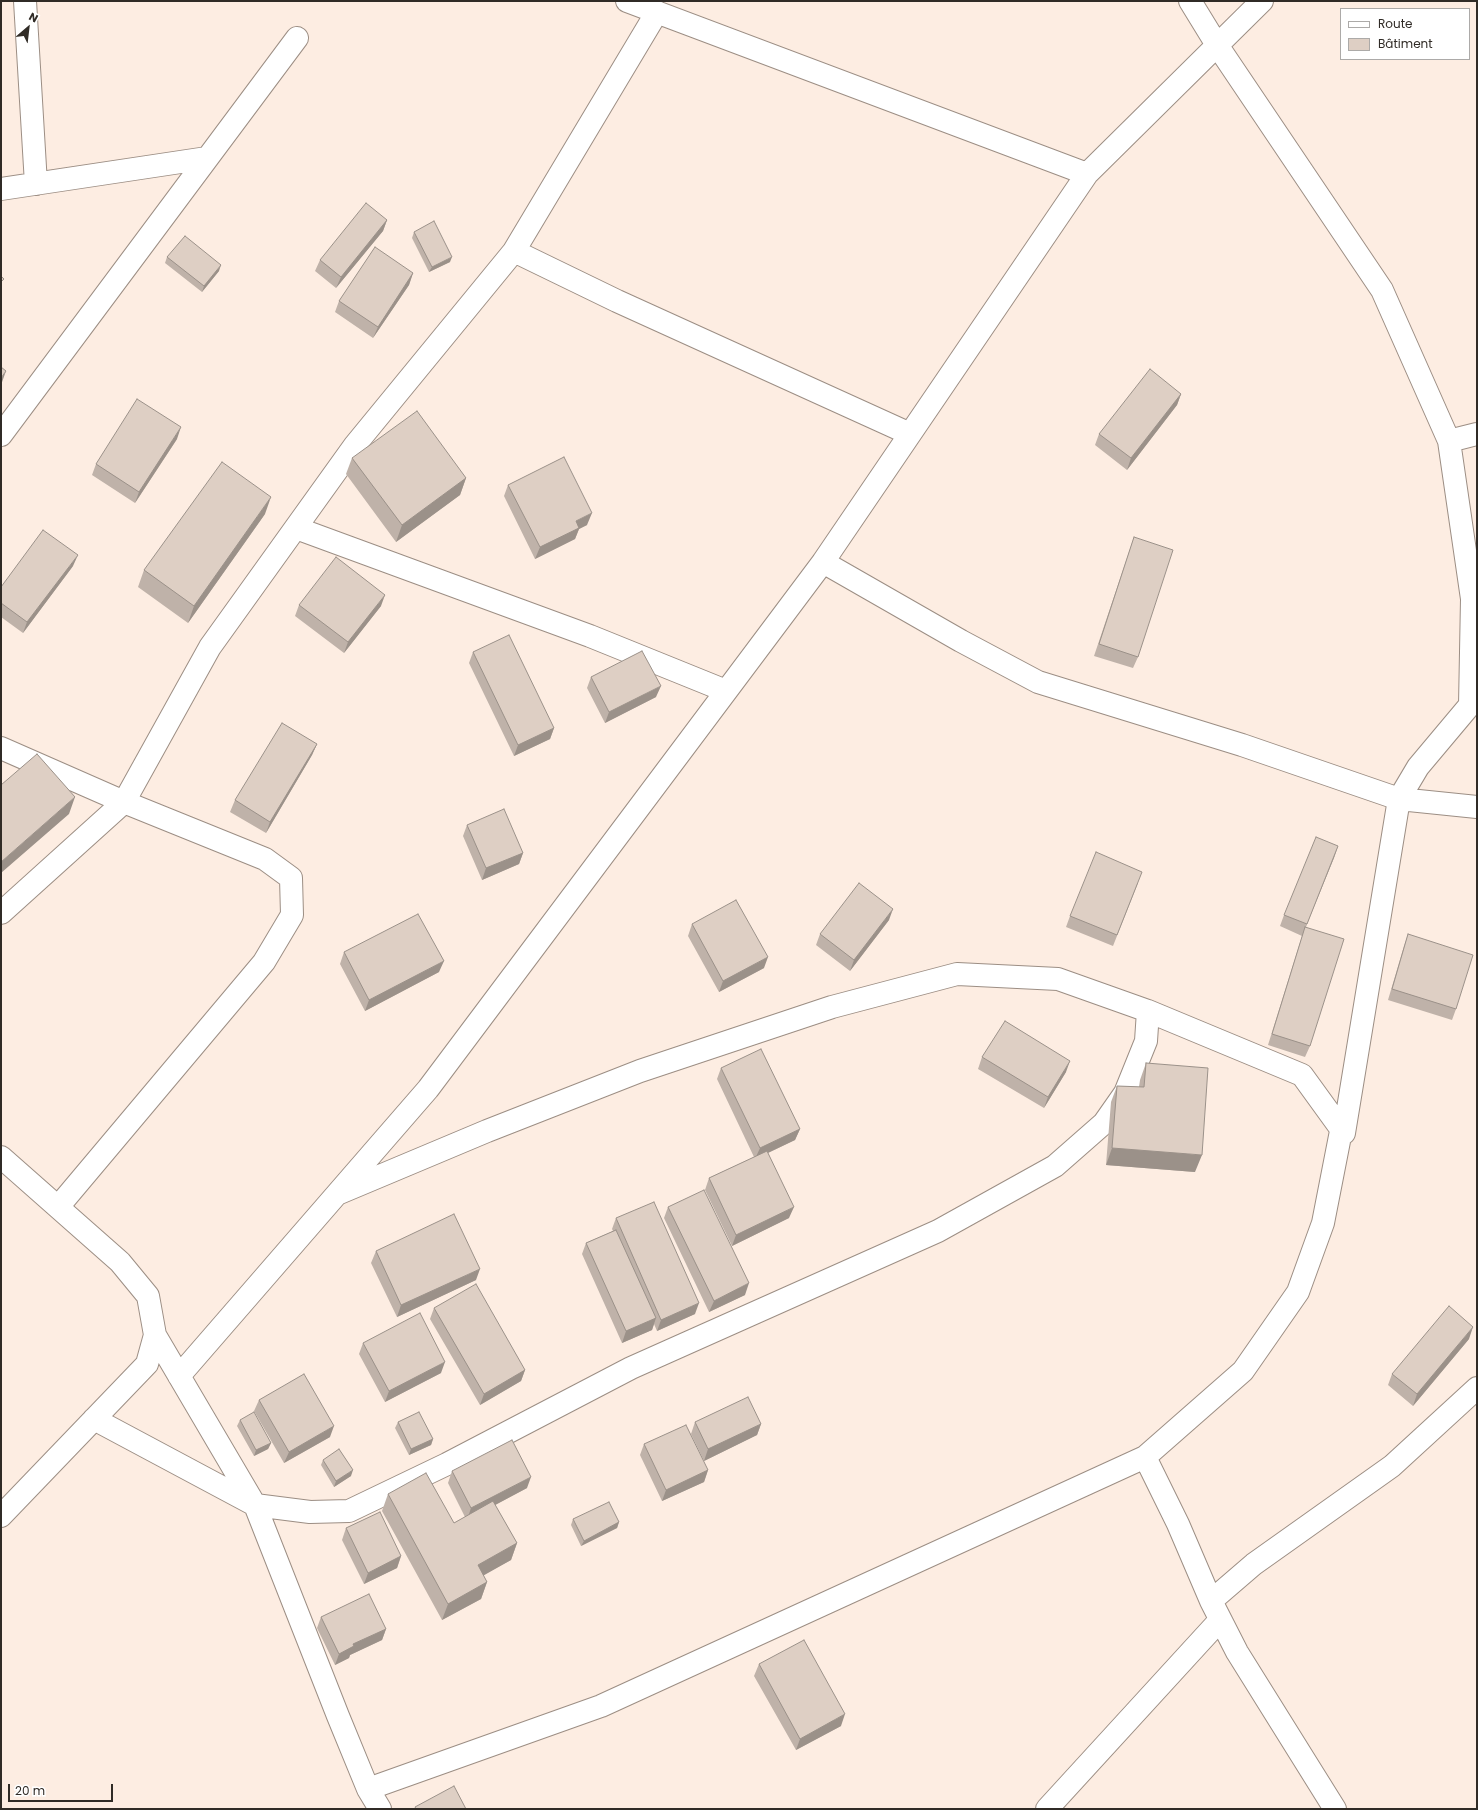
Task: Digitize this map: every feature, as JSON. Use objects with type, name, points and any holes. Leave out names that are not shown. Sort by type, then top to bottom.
[{"type":"street","points":[[25,1],[36,184]]},
{"type":"street","points":[[627,1],[1087,174]]},
{"type":"street","points":[[1190,1],[1217,45],[1382,290],[1449,441],[1472,599],[1470,705],[1418,767],[1398,800],[1344,1133]]},
{"type":"street","points":[[179,1376],[428,1089],[822,562],[1087,174],[1262,1]]},
{"type":"street","points":[[1,913],[124,802],[210,648],[355,445],[514,251],[657,12]]},
{"type":"street","points":[[1,435],[297,38]]},
{"type":"street","points":[[1,190],[207,158]]},
{"type":"street","points":[[514,251],[624,304],[910,434]]},
{"type":"street","points":[[1449,441],[1477,434]]},
{"type":"street","points":[[296,528],[590,636],[726,691]]},
{"type":"street","points":[[822,562],[961,641],[1038,682],[1242,745],[1398,800],[1477,807]]},
{"type":"street","points":[[1,748],[124,802],[264,859],[291,878],[292,915],[264,962],[58,1207]]},
{"type":"street","points":[[337,1194],[487,1131],[640,1071],[832,1007],[957,974],[1058,979],[1148,1011],[1302,1075],[1344,1133]]},
{"type":"street","points":[[94,1419],[255,1505],[310,1512],[349,1511],[454,1460],[631,1368],[945,1227],[1055,1166],[1104,1124],[1125,1093],[1146,1041],[1148,1011]]},
{"type":"street","points":[[368,1789],[601,1706],[1145,1457],[1243,1371],[1298,1292],[1323,1223],[1340,1132],[1344,1133]]},
{"type":"street","points":[[1,1156],[120,1262],[148,1296],[155,1335],[255,1505],[368,1789],[380,1809]]},
{"type":"street","points":[[1,1516],[147,1364],[155,1335]]},
{"type":"street","points":[[1047,1809],[1216,1611],[1254,1564],[1392,1466],[1477,1388]]},
{"type":"street","points":[[1145,1457],[1178,1524],[1216,1611],[1237,1652],[1335,1809]]},
{"type":"building","points":[[366,203],[387,220],[341,277],[320,260]]},
{"type":"building","points":[[434,221],[452,257],[432,267],[414,232]]},
{"type":"building","points":[[185,236],[221,265],[204,286],[167,257]]},
{"type":"building","points":[[375,247],[413,273],[378,327],[339,301]]},
{"type":"building","points":[[1,367],[6,371],[1,378]]},
{"type":"building","points":[[1150,369],[1181,394],[1131,458],[1099,434]]},
{"type":"building","points":[[137,399],[181,427],[139,492],[96,464]]},
{"type":"building","points":[[417,411],[466,478],[402,525],[352,458]]},
{"type":"building","points":[[564,457],[592,513],[576,521],[579,528],[540,547],[508,485]]},
{"type":"building","points":[[222,462],[271,497],[194,606],[144,570]]},
{"type":"building","points":[[43,530],[78,555],[27,622],[1,603],[1,587]]},
{"type":"building","points":[[1134,537],[1173,550],[1138,657],[1099,644]]},
{"type":"building","points":[[336,557],[385,595],[348,642],[299,605]]},
{"type":"building","points":[[509,635],[554,728],[518,745],[473,652]]},
{"type":"building","points":[[642,651],[661,686],[609,712],[591,677]]},
{"type":"building","points":[[282,723],[317,744],[270,822],[235,800]]},
{"type":"building","points":[[37,754],[75,797],[1,862],[1,785]]},
{"type":"building","points":[[504,809],[523,853],[486,868],[467,825]]},
{"type":"building","points":[[1316,837],[1338,846],[1307,924],[1284,915]]},
{"type":"building","points":[[1096,852],[1142,872],[1117,935],[1070,916]]},
{"type":"building","points":[[859,883],[893,909],[854,960],[820,934]]},
{"type":"building","points":[[736,900],[768,957],[723,981],[692,924]]},
{"type":"building","points":[[418,914],[444,961],[369,1000],[344,952]]},
{"type":"building","points":[[1305,927],[1344,939],[1310,1046],[1272,1034]]},
{"type":"building","points":[[1408,934],[1473,955],[1456,1009],[1392,989]]},
{"type":"building","points":[[1005,1021],[1070,1061],[1048,1097],[982,1057]]},
{"type":"building","points":[[761,1049],[800,1129],[760,1148],[721,1068]]},
{"type":"building","points":[[1146,1063],[1208,1068],[1202,1155],[1112,1148],[1117,1086],[1144,1087]]},
{"type":"building","points":[[767,1151],[794,1207],[736,1235],[709,1178]]},
{"type":"building","points":[[704,1190],[749,1283],[714,1301],[668,1207]]},
{"type":"building","points":[[654,1202],[699,1303],[661,1320],[616,1218]]},
{"type":"building","points":[[454,1214],[480,1269],[401,1305],[376,1251]]},
{"type":"building","points":[[616,1230],[656,1318],[626,1331],[586,1243]]},
{"type":"building","points":[[476,1284],[525,1370],[484,1394],[434,1308]]},
{"type":"building","points":[[1449,1306],[1473,1327],[1417,1394],[1392,1374]]},
{"type":"building","points":[[420,1313],[445,1362],[389,1391],[363,1343]]},
{"type":"building","points":[[304,1374],[334,1426],[289,1452],[259,1400]]},
{"type":"building","points":[[748,1397],[761,1424],[708,1449],[695,1422]]},
{"type":"building","points":[[254,1412],[271,1443],[256,1450],[240,1420]]},
{"type":"building","points":[[419,1412],[433,1439],[411,1449],[398,1422]]},
{"type":"building","points":[[686,1425],[708,1470],[666,1490],[644,1444]]},
{"type":"building","points":[[512,1440],[531,1477],[471,1508],[452,1471]]},
{"type":"building","points":[[339,1449],[353,1470],[336,1481],[323,1460]]},
{"type":"building","points":[[426,1473],[454,1523],[493,1501],[517,1543],[478,1565],[487,1582],[448,1604],[388,1494]]},
{"type":"building","points":[[609,1502],[619,1522],[584,1541],[573,1519]]},
{"type":"building","points":[[380,1512],[401,1556],[368,1573],[346,1528]]},
{"type":"building","points":[[369,1594],[386,1629],[353,1644],[354,1646],[339,1654],[321,1617]]},
{"type":"building","points":[[804,1640],[845,1714],[800,1739],[759,1664]]},
{"type":"building","points":[[454,1786],[466,1809],[416,1809],[415,1807]]}]
